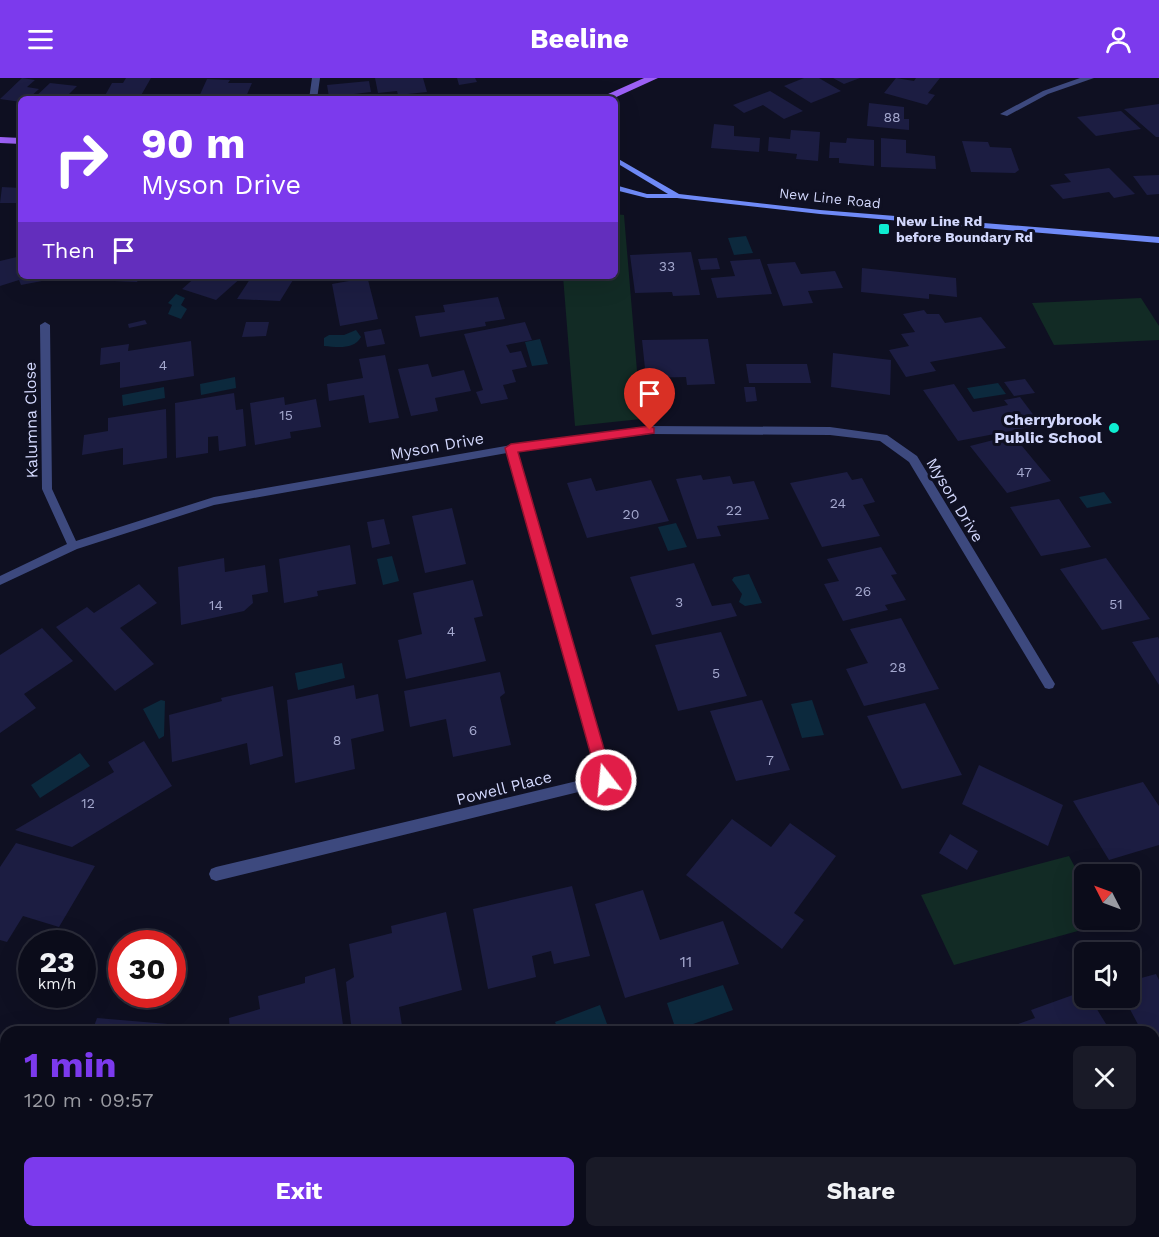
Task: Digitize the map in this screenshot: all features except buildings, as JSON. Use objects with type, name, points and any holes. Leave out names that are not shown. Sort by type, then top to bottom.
[{"type":"main road","points":[[610,96],[653,78]]},
{"type":"main road","points":[[618,104],[640,83]]},
{"type":"main road","points":[[0,140],[18,141]]},
{"type":"main road","name":"New Line Road","points":[[618,161],[677,196]]},
{"type":"main road","name":"New Line Road","points":[[618,188],[647,196],[677,196],[820,212],[1159,240]]},
{"type":"street","points":[[314,96],[316,78]]},
{"type":"street","points":[[1004,114],[1032,98],[1075,81],[1090,78]]},
{"type":"street","name":"Kalumna Close","points":[[45,325],[47,489],[73,546]]},
{"type":"street","name":"Myson Drive","points":[[0,581],[73,546],[214,501],[511,448],[650,430],[830,432],[883,438],[913,459],[1049,684]]},
{"type":"street","name":"Powell Place","points":[[216,874],[606,780],[511,448]]},
{"type":"green space","points":[[618,214],[624,215],[641,419],[575,426],[563,279],[618,279]]},
{"type":"green space","points":[[1141,298],[1159,326],[1159,340],[1054,345],[1032,303]]},
{"type":"green space","points":[[1069,856],[1074,865],[1074,930],[1082,930],[954,965],[921,895]]},
{"type":"water","points":[[746,236],[753,253],[734,255],[728,238]]},
{"type":"water","points":[[176,294],[185,298],[181,305],[187,309],[181,319],[168,314],[172,305],[168,303]]},
{"type":"water","points":[[356,330],[361,337],[350,346],[324,346],[324,338],[329,335],[344,335]]},
{"type":"water","points":[[540,339],[548,364],[532,366],[525,342]]},
{"type":"water","points":[[235,377],[236,388],[201,395],[200,384]]},
{"type":"water","points":[[998,383],[1006,394],[974,399],[967,388]]},
{"type":"water","points":[[164,387],[165,398],[123,406],[122,395]]},
{"type":"water","points":[[1104,492],[1112,503],[1087,508],[1079,497]]},
{"type":"water","points":[[676,523],[687,547],[668,551],[658,527]]},
{"type":"water","points":[[392,556],[399,581],[383,585],[377,559]]},
{"type":"water","points":[[749,574],[762,603],[745,606],[739,602],[742,594],[732,580],[734,577]]},
{"type":"water","points":[[342,663],[345,678],[298,690],[295,673]]},
{"type":"water","points":[[161,700],[165,701],[164,736],[159,739],[143,709]]},
{"type":"water","points":[[812,700],[824,735],[802,738],[791,704]]},
{"type":"water","points":[[80,753],[90,766],[40,798],[31,785]]},
{"type":"water","points":[[723,985],[733,1010],[687,1026],[675,1026],[667,1003]]},
{"type":"water","points":[[600,1005],[608,1026],[557,1026],[555,1022]]},
{"type":"place","name":"New Line Rd before Boundary Rd","points":[[884,229]]},
{"type":"place","name":"Cherrybrook Public School","points":[[1114,428]]},
{"type":"route","points":[[606,780],[511,448],[650,430]]}]
